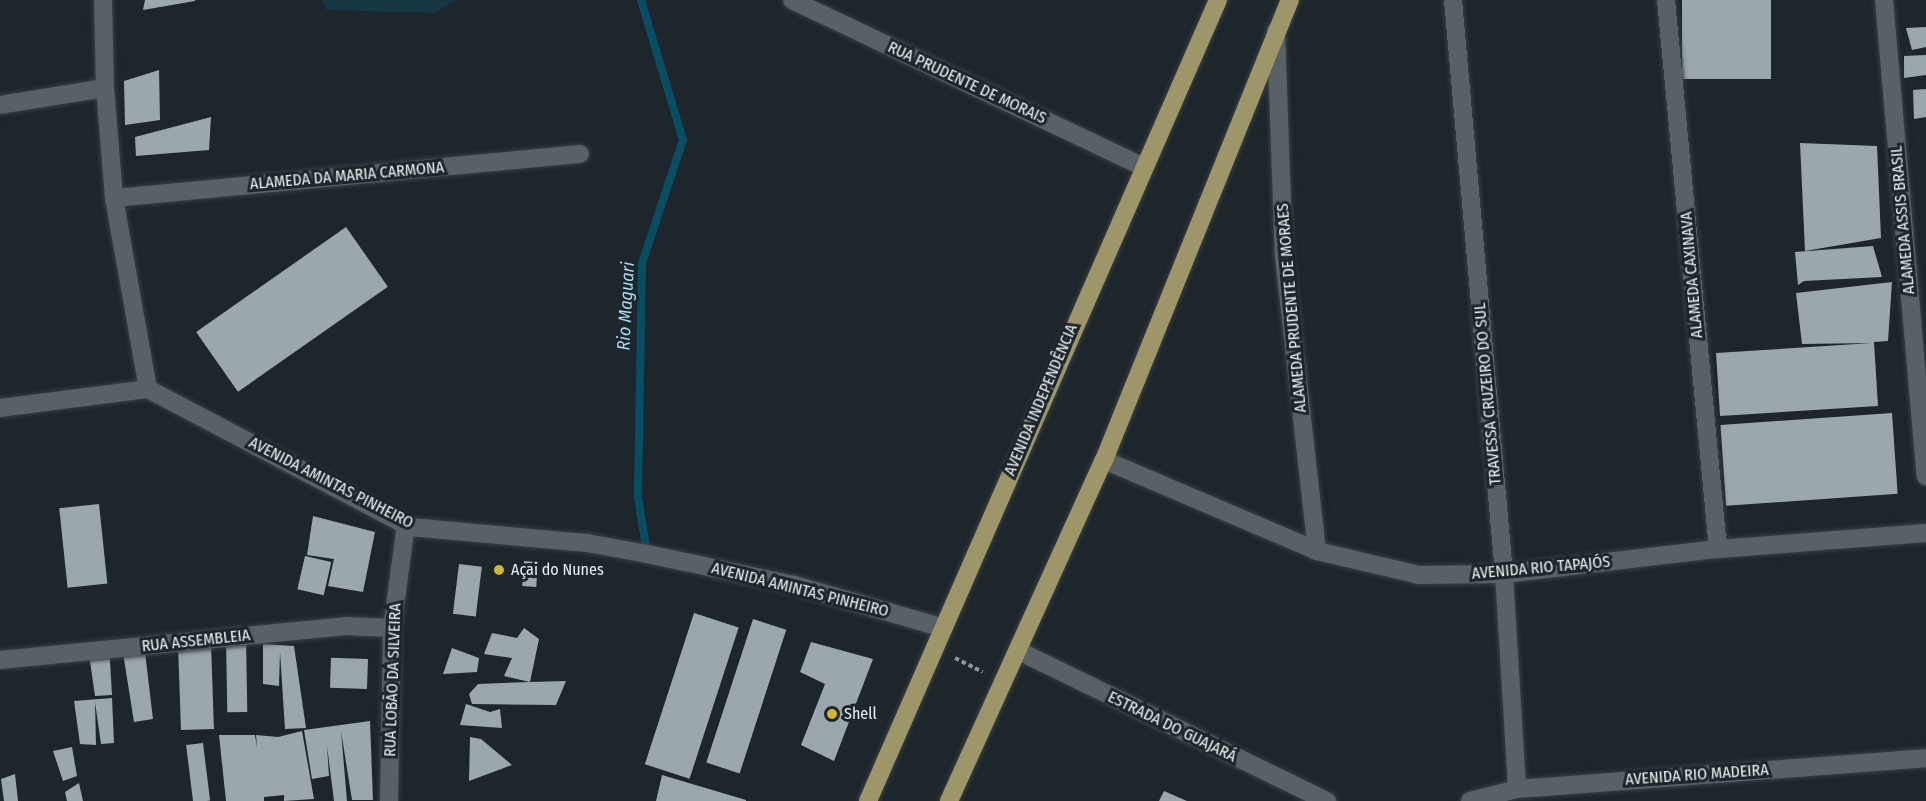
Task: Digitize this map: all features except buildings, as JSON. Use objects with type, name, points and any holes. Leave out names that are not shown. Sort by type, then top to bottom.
[{"type":"main road","name":"AVENIDA INDEPENDÊNCIA","points":[[868,801],[1142,166],[1218,0]]},
{"type":"main road","points":[[949,801],[1104,460],[1276,29],[1290,0]]},
{"type":"street","points":[[0,408],[148,389],[114,198],[105,88],[103,0]]},
{"type":"street","name":"RUA PRUDENTE DE MORAIS","points":[[792,0],[1142,166]]},
{"type":"street","name":"TRAVESSA CRUZEIRO DO SUL","points":[[1453,0],[1504,574],[1517,789]]},
{"type":"street","name":"ALAMEDA CAXINAVA","points":[[1666,0],[1718,549]]},
{"type":"street","name":"ALAMEDA ASSIS BRASIL","points":[[1884,0],[1926,476]]},
{"type":"street","name":"ALAMEDA PRUDENTE DE MORAES","points":[[1276,29],[1284,257],[1317,551]]},
{"type":"street","points":[[0,105],[105,88]]},
{"type":"street","name":"ALAMEDA DA MARIA CARMONA","points":[[114,198],[580,153]]},
{"type":"street","name":"AVENIDA AMINTAS PINHEIRO","points":[[148,389],[406,524],[587,543],[647,554],[794,585],[944,628]]},
{"type":"street","name":"AVENIDA RIO TAPAJÓS","points":[[1104,460],[1317,551],[1419,574],[1504,574],[1718,549],[1926,533]]},
{"type":"street","name":"RUA LOBÃO DA SILVEIRA","points":[[389,801],[392,628],[406,524]]},
{"type":"street","name":"RUA ASSEMBLEIA","points":[[0,660],[345,626],[392,628]]},
{"type":"street","name":"ESTRADA DO GUAJARÁ","points":[[1019,651],[1327,801]]},
{"type":"street","name":"AVENIDA RIO MADEIRA","points":[[1470,801],[1517,789],[1926,758]]},
{"type":"shaded area","points":[[321,0],[455,0],[434,13],[327,10]]},
{"type":"waterway","name":"Rio Maguari","points":[[641,0],[683,140],[642,263],[638,497],[647,553]]},
{"type":"place","name":"Açai do Nunes","points":[[499,570]]},
{"type":"place","name":"Shell","points":[[832,714]]}]
